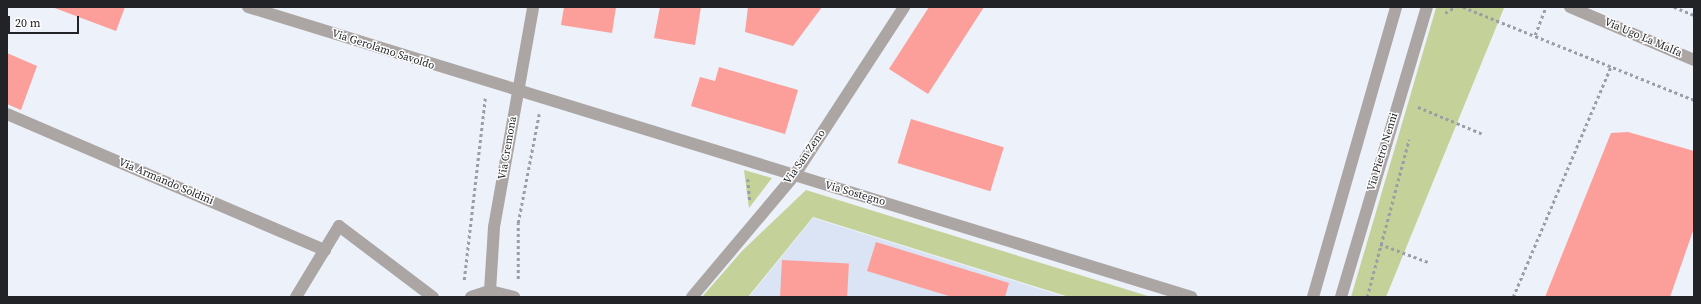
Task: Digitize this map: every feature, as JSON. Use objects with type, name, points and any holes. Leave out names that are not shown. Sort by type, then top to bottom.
[{"type":"street","name":"Via Gerolamo Savoldo","points":[[248,7],[485,82],[519,89]]},
{"type":"street","name":"Via Cremona","points":[[490,291],[494,227],[533,7]]},
{"type":"street","name":"Via San Zeno","points":[[692,297],[794,176],[904,7]]},
{"type":"street","points":[[1313,297],[1396,7]]},
{"type":"street","name":"Via Pietro Nenni","points":[[1341,297],[1426,7]]},
{"type":"street","name":"Via Ugo La Malfa","points":[[1570,7],[1694,60]]},
{"type":"street","name":"Via Sostegno","points":[[519,89],[794,176],[1191,297]]},
{"type":"street","name":"Via Armando Soldini","points":[[7,114],[325,250]]},
{"type":"street","points":[[296,297],[339,226],[433,297]]},
{"type":"street","points":[[471,297],[490,291],[514,297]]},
{"type":"path","points":[[1442,19],[1445,12],[1455,7]]},
{"type":"path","points":[[1462,7],[1694,100]]},
{"type":"path","points":[[1535,35],[1546,7]]},
{"type":"path","points":[[1674,7],[1694,15]]},
{"type":"path","points":[[1513,297],[1610,66]]},
{"type":"path","points":[[462,287],[486,115],[485,82]]},
{"type":"path","points":[[1415,115],[1420,100]]},
{"type":"path","points":[[1418,107],[1483,134]]},
{"type":"path","points":[[520,286],[515,266],[518,223],[540,110],[547,112]]},
{"type":"path","points":[[1367,297],[1411,130]]},
{"type":"path","points":[[748,175],[750,203]]},
{"type":"path","points":[[1380,244],[1428,262]]},
{"type":"shaded area","points":[[813,218],[1065,297],[749,297]]},
{"type":"green space","points":[[1436,8],[1504,8],[1386,297],[1351,297]]},
{"type":"green space","points":[[744,170],[772,178],[749,208]]},
{"type":"green space","points":[[806,190],[1151,297],[1069,297],[813,217],[748,297],[702,297],[742,251]]},
{"type":"building","points":[[52,7],[125,7],[116,31]]},
{"type":"building","points":[[564,7],[616,7],[612,33],[561,25]]},
{"type":"building","points":[[660,7],[701,7],[695,45],[654,38]]},
{"type":"building","points":[[748,7],[822,7],[793,46],[745,32]]},
{"type":"building","points":[[929,7],[984,7],[928,94],[889,69]]},
{"type":"building","points":[[7,53],[37,66],[21,110],[7,104]]},
{"type":"building","points":[[719,67],[798,90],[785,134],[691,106],[700,77],[715,81]]},
{"type":"building","points":[[911,119],[1004,147],[990,191],[898,163]]},
{"type":"building","points":[[1628,132],[1694,151],[1694,228],[1670,297],[1545,297],[1611,133]]},
{"type":"building","points":[[876,242],[1009,283],[1005,297],[952,297],[867,271]]},
{"type":"building","points":[[782,260],[849,264],[847,297],[780,297]]}]
